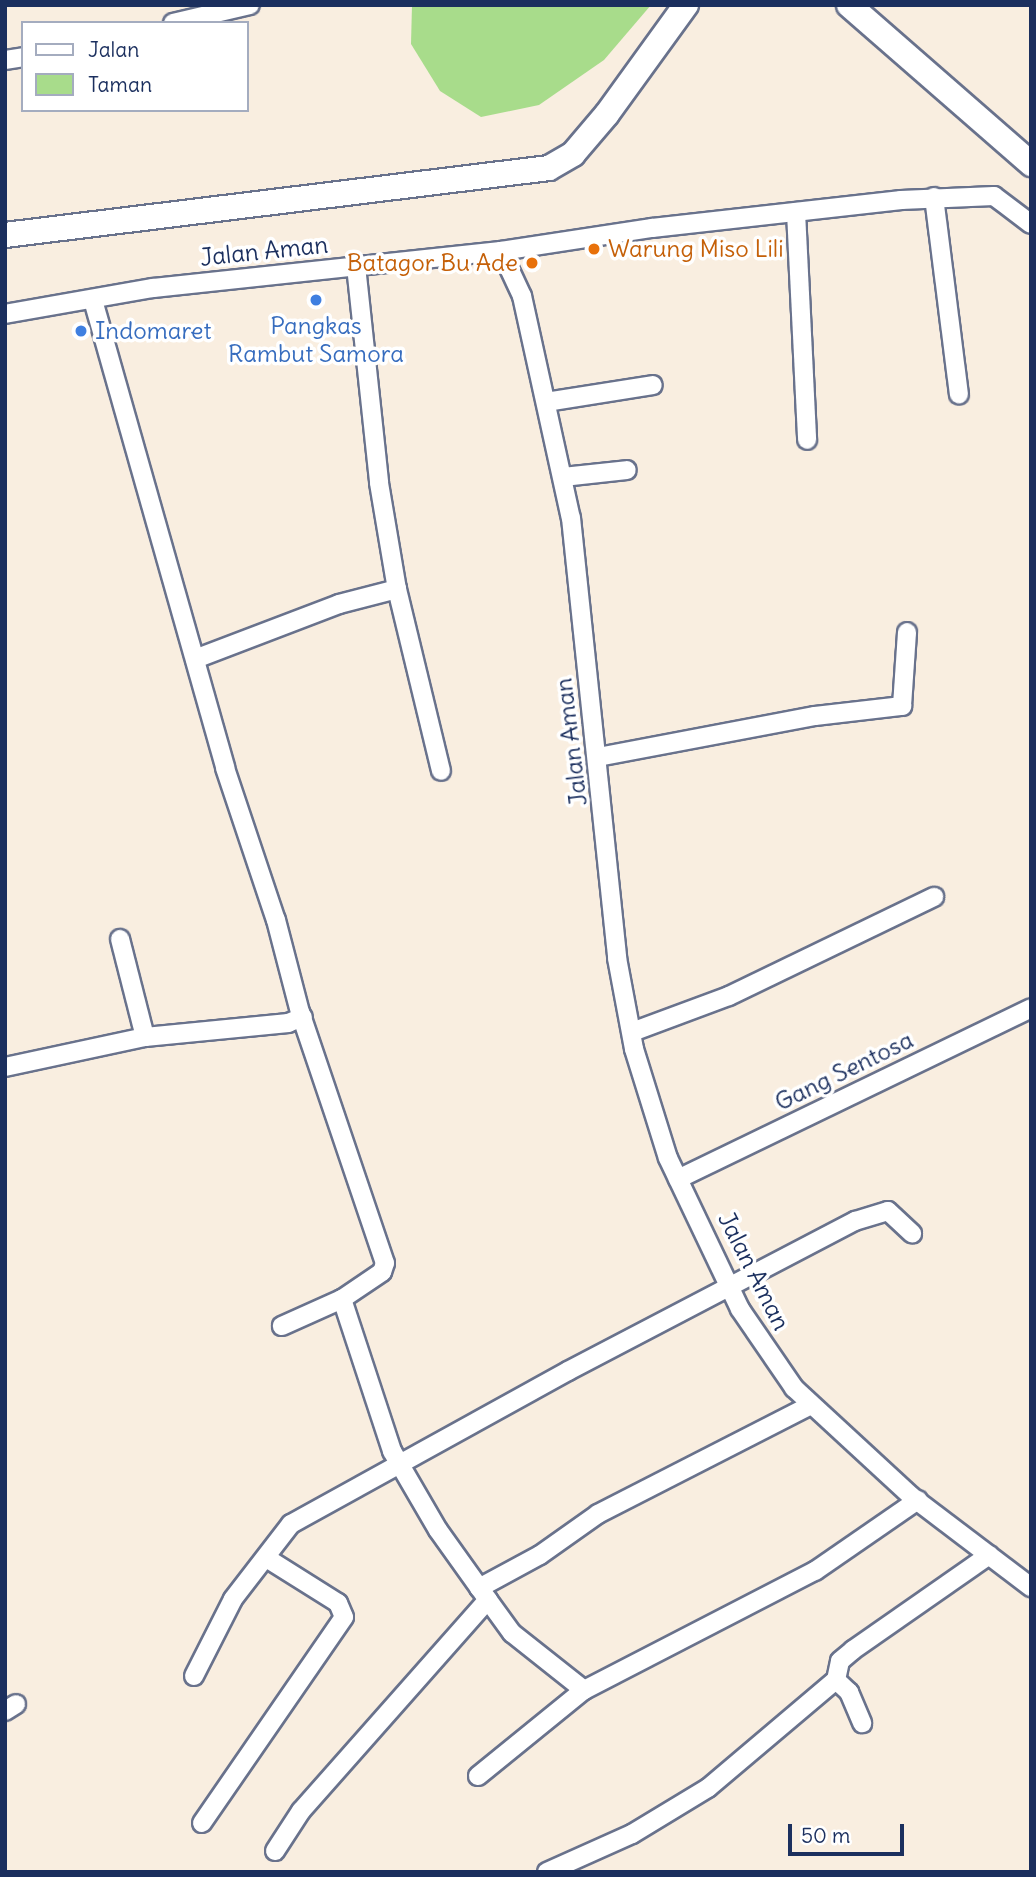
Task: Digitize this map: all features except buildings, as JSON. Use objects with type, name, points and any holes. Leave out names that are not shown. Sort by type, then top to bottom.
[{"type":"street","points":[[182,21],[250,5]]},
{"type":"street","points":[[5,235],[549,168],[573,154],[686,5]]},
{"type":"street","points":[[849,5],[1031,164]]},
{"type":"street","points":[[934,197],[959,394]]},
{"type":"street","points":[[501,251],[796,212],[934,197],[994,197],[1031,224]]},
{"type":"street","points":[[796,212],[807,440]]},
{"type":"street","name":"Jalan Aman","points":[[5,314],[153,288],[501,251],[522,296],[563,477],[598,757],[617,958],[656,1127],[730,1287],[768,1353],[811,1405],[918,1500],[1031,1587]]},
{"type":"street","points":[[356,266],[379,483],[397,589],[441,771]]},
{"type":"street","points":[[93,300],[195,659],[303,1017],[385,1263],[382,1272],[342,1299],[282,1326]]},
{"type":"street","points":[[546,402],[653,385]]},
{"type":"street","points":[[563,477],[626,470]]},
{"type":"street","points":[[195,659],[339,604],[397,589]]},
{"type":"street","points":[[598,757],[816,716],[902,706],[906,632]]},
{"type":"street","points":[[632,1032],[729,996],[934,897]]},
{"type":"street","points":[[120,939],[145,1037]]},
{"type":"street","name":"Gang Sentosa","points":[[678,1179],[1031,1008]]},
{"type":"street","points":[[5,1067],[145,1037],[288,1023],[303,1017]]},
{"type":"street","points":[[194,1676],[233,1599],[268,1559],[291,1524],[401,1467],[568,1371],[878,1212],[893,1215],[912,1233]]},
{"type":"street","points":[[342,1299],[383,1428],[401,1467],[512,1633],[584,1690]]},
{"type":"street","points":[[275,1851],[301,1811],[484,1594],[598,1514],[646,1493],[811,1405]]},
{"type":"street","points":[[478,1776],[584,1690],[815,1571],[918,1500]]},
{"type":"street","points":[[547,1872],[632,1834],[708,1788],[836,1680],[840,1661],[853,1650],[989,1555]]},
{"type":"street","points":[[202,1823],[344,1617],[338,1603],[268,1559]]},
{"type":"street","points":[[836,1680],[849,1692],[862,1723]]},
{"type":"green space","points":[[412,5],[651,5],[604,60],[539,105],[481,117],[440,91],[411,44]]},
{"type":"place","name":"Warung Miso Lili","points":[[594,249]]},
{"type":"place","name":"Batagor Bu Ade","points":[[532,263]]},
{"type":"place","name":"Pangkas Rambut Samora","points":[[316,300]]},
{"type":"place","name":"Indomaret","points":[[81,331]]}]
